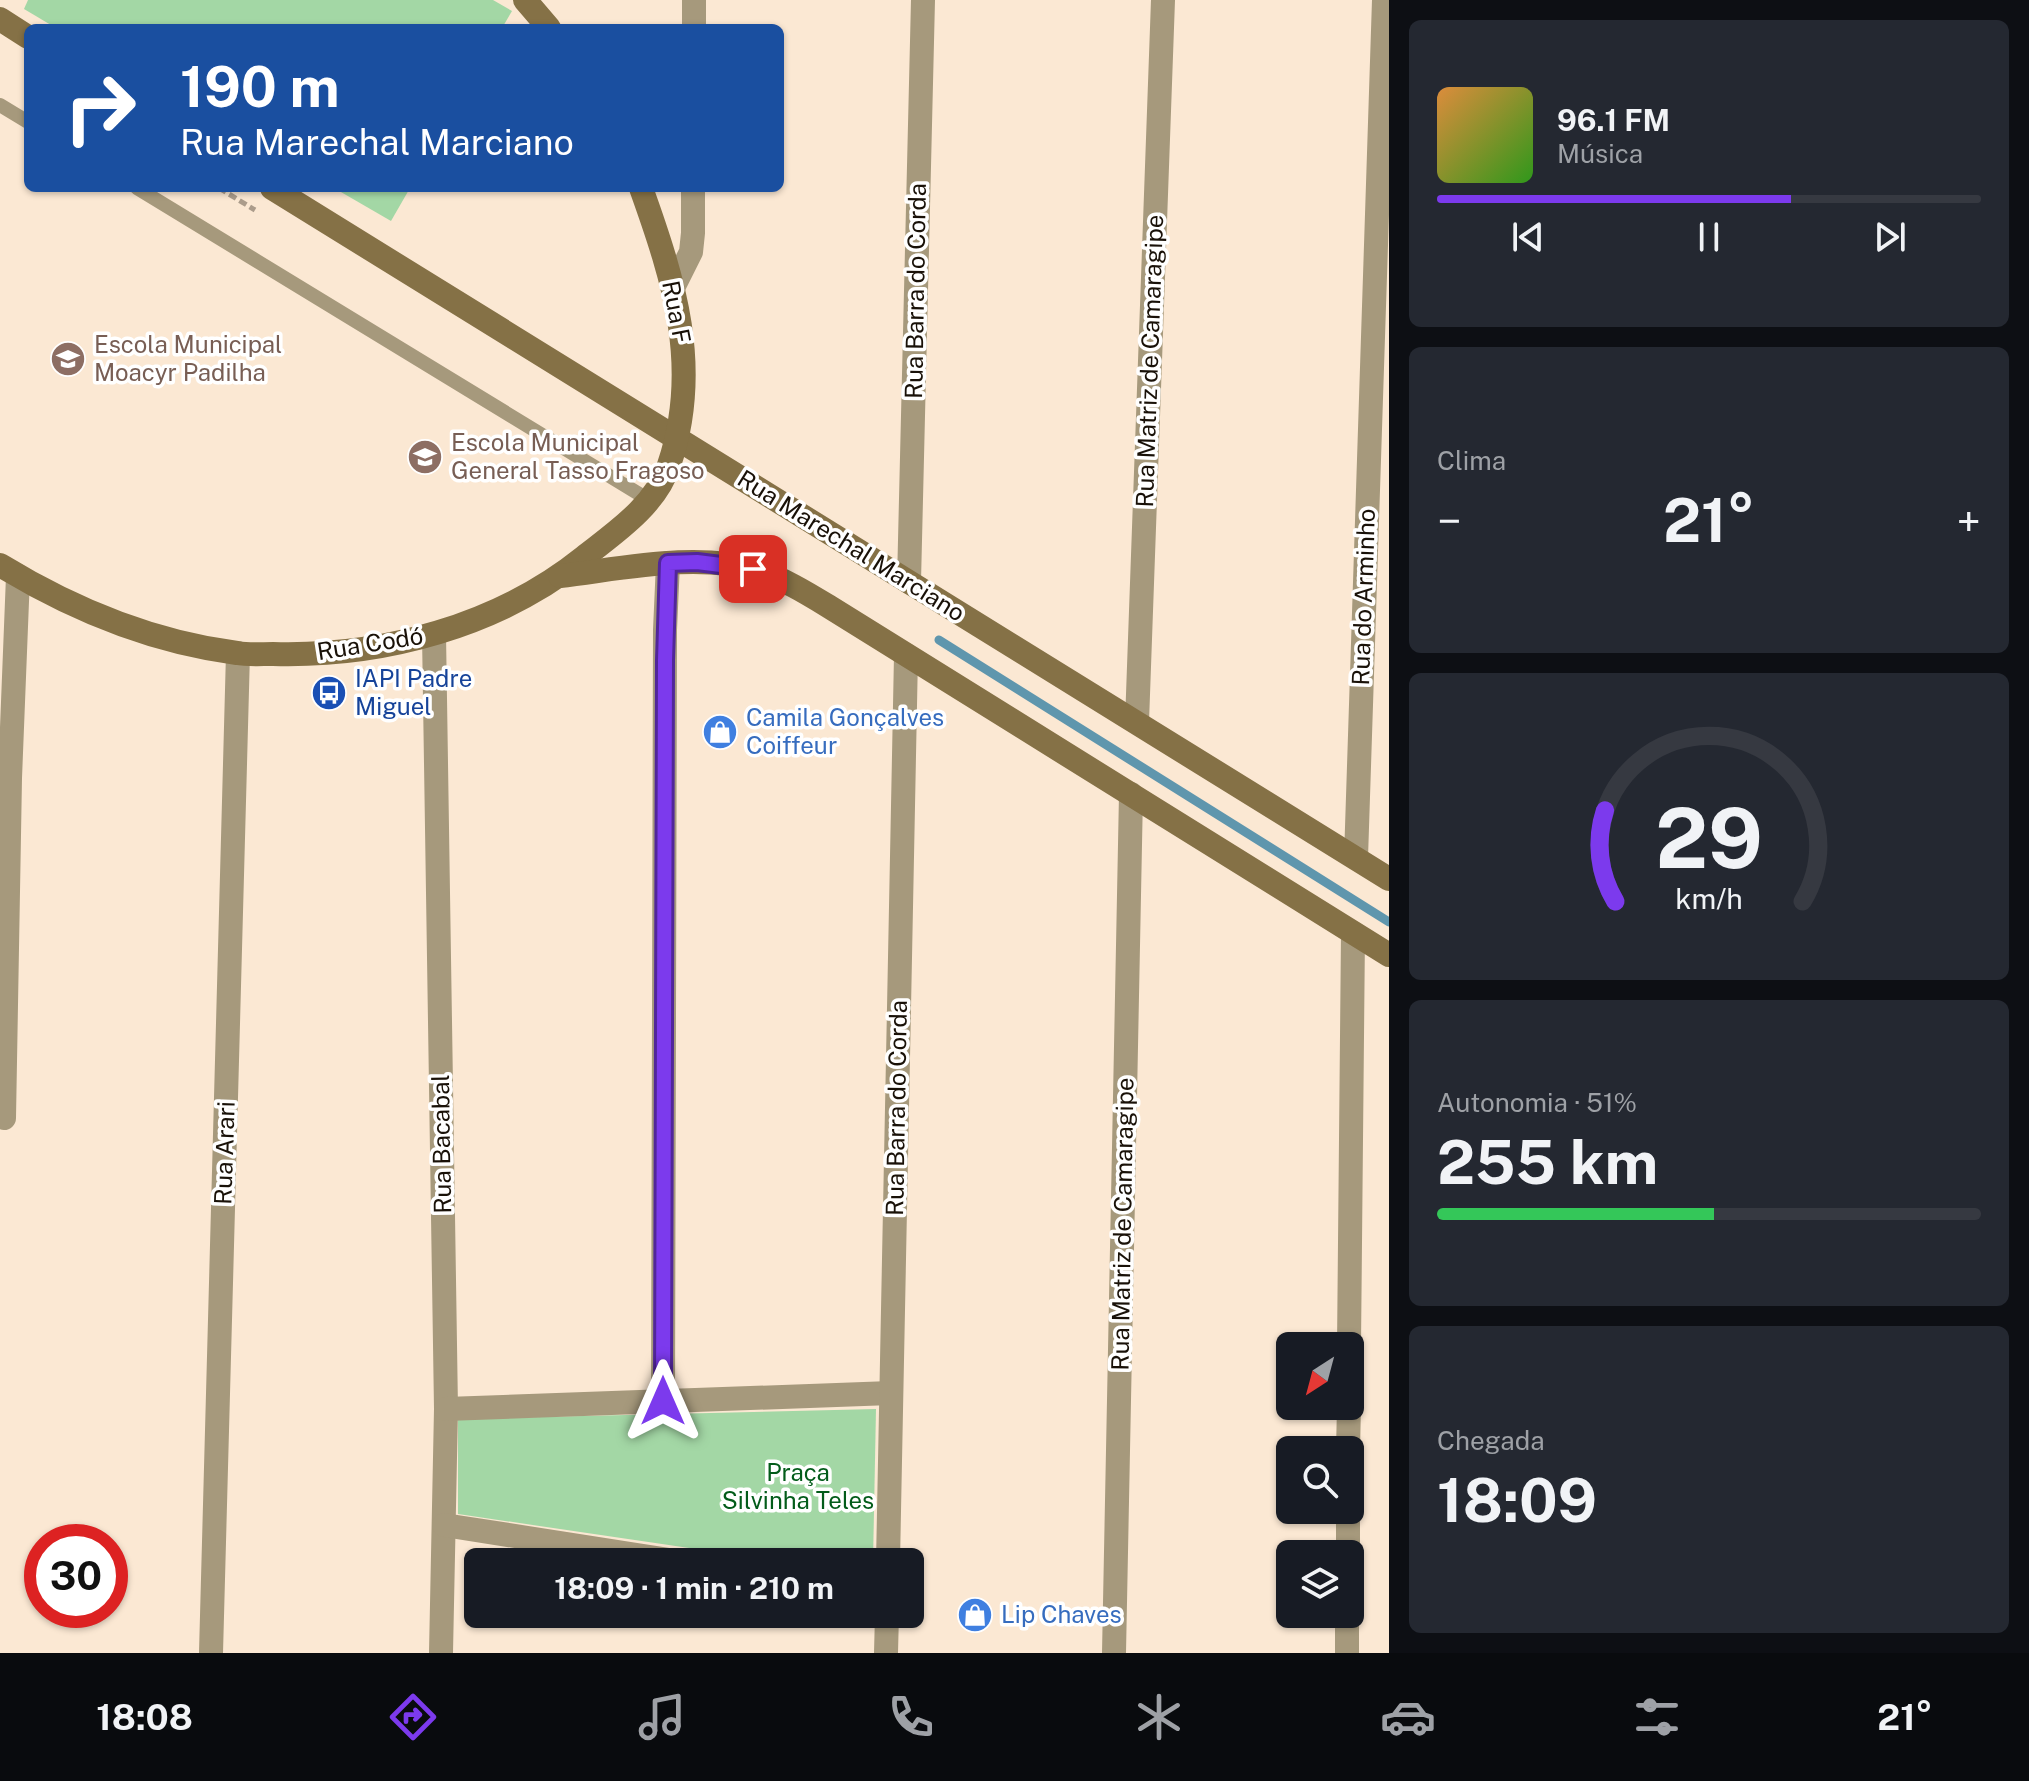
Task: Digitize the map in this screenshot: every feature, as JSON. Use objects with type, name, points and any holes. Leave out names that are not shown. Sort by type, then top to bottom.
[{"type":"main road","points":[[525,0],[546,24]]},
{"type":"main road","points":[[0,19],[24,34]]},
{"type":"main road","name":"Rua Marechal Marciano","points":[[278,192],[1389,879]]},
{"type":"main road","name":"Rua F","points":[[642,192],[673,288],[685,360],[682,417],[677,439]]},
{"type":"main road","name":"Rua Codó","points":[[9,570],[90,613],[164,637],[238,653],[297,655],[357,651],[395,644],[434,634],[484,615],[560,576],[649,500],[669,467],[677,439]]},
{"type":"main road","points":[[560,576],[697,562],[753,569],[771,575],[828,606],[1389,955]]},
{"type":"street","points":[[694,0],[694,24]]},
{"type":"street","name":"Rua Barra do Corda","points":[[909,582],[923,0]]},
{"type":"street","name":"Rua Matriz de Camaragipe","points":[[1137,722],[1163,0]]},
{"type":"street","name":"Rua do Arminho","points":[[1356,858],[1384,0]]},
{"type":"street","points":[[673,288],[691,252],[693,192]]},
{"type":"street","points":[[663,1401],[665,645],[668,563]]},
{"type":"street","points":[[4,1118],[10,778],[9,570]]},
{"type":"street","name":"Rua Bacabal","points":[[434,634],[446,1409],[441,1653]]},
{"type":"street","name":"Rua Arari","points":[[211,1653],[238,653]]},
{"type":"street","name":"Rua Barra do Corda","points":[[888,1548],[906,655]]},
{"type":"street","name":"Rua Matriz de Camaragipe","points":[[1114,1653],[1131,794]]},
{"type":"street","points":[[1349,1332],[1353,933]]},
{"type":"street","points":[[446,1409],[891,1393]]},
{"type":"street","points":[[444,1525],[592,1548]]},
{"type":"street","points":[[886,1653],[887,1628]]},
{"type":"street","points":[[1347,1628],[1347,1653]]},
{"type":"lane","points":[[0,105],[24,120]]},
{"type":"lane","points":[[144,192],[649,500]]},
{"type":"green space","points":[[28,0],[493,0],[512,11],[504,24],[49,24],[24,9]]},
{"type":"green space","points":[[341,192],[408,192],[391,221]]},
{"type":"green space","name":"Praça Silvinha Teles","points":[[876,1409],[873,1548],[689,1548],[458,1514],[458,1419]]},
{"type":"waterway","points":[[939,640],[1389,922]]},
{"type":"place","name":"Escola Municipal Moacyr Padilha","points":[[68,359]]},
{"type":"place","name":"Escola Municipal General Tasso Fragoso","points":[[425,457]]},
{"type":"place","name":"IAPI Padre Miguel","points":[[329,693]]},
{"type":"place","name":"Camila Gonçalves Coiffeur","points":[[720,732]]},
{"type":"place","name":"Lip Chaves","points":[[975,1615]]},
{"type":"route","points":[[663,1401],[665,630],[668,563],[697,562],[753,569]]}]
